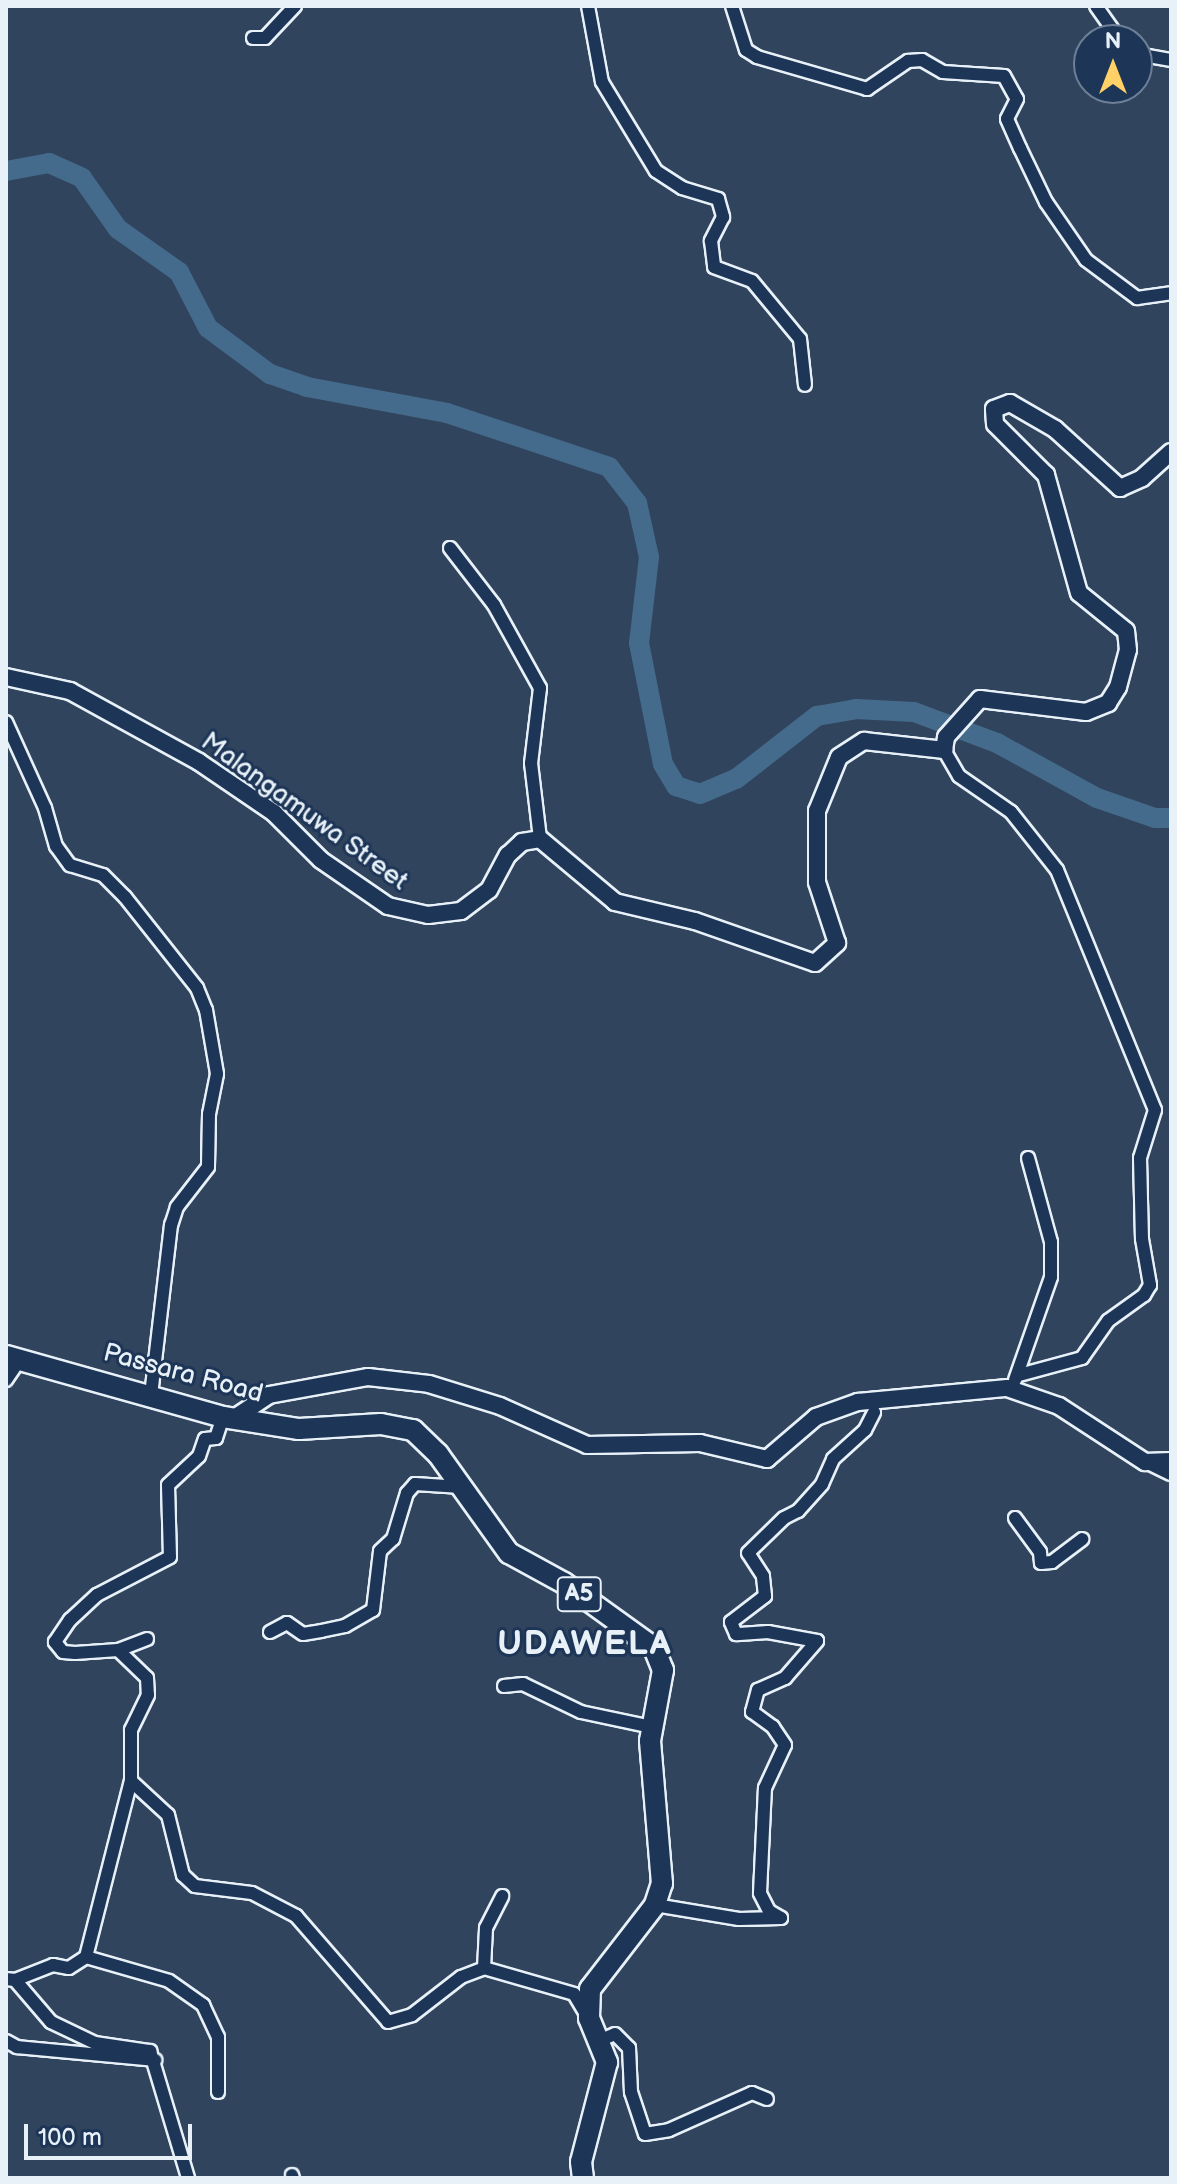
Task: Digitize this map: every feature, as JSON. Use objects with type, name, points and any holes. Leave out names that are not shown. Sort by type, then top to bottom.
[{"type":"highway","name":"Passara Road","points":[[12,1359],[88,1375],[228,1418],[299,1429],[402,1425],[423,1437],[509,1553],[564,1583],[654,1648],[663,1670],[652,1727],[662,1883],[655,1905],[590,1989],[589,2018]]},
{"type":"highway","points":[[583,2178],[581,2162],[607,2062],[589,2018]]},
{"type":"street","points":[[253,38],[265,38],[295,6]]},
{"type":"street","points":[[588,6],[602,82],[656,171],[682,188],[718,199],[723,217],[711,241],[714,267],[752,281],[800,339],[805,385]]},
{"type":"street","points":[[732,6],[746,50],[757,57],[867,89],[908,61],[922,60],[943,72],[1004,76],[1017,99],[1007,119],[1046,202],[1086,260],[1137,298],[1171,293]]},
{"type":"street","points":[[1096,6],[1109,24]]},
{"type":"street","points":[[945,743],[969,707],[986,698],[1060,711],[1097,709],[1113,697],[1128,650],[1126,631],[1079,593],[1046,475],[995,424],[994,409],[1010,403],[1055,429],[1120,488],[1142,478],[1171,452]]},
{"type":"street","points":[[450,548],[494,605],[540,688],[531,763],[540,839],[615,902],[695,921],[815,963],[837,943],[817,882],[817,811],[839,757],[864,741],[945,743]]},
{"type":"street","name":"Malangamuwa Street","points":[[6,677],[70,691],[199,762],[274,813],[321,860],[388,906],[407,913],[461,911],[478,903],[508,855],[522,842],[540,839]]},
{"type":"street","points":[[6,722],[45,808],[56,846],[70,865],[103,875],[125,897],[197,988],[206,1010],[217,1074],[209,1114],[208,1167],[177,1207],[171,1225],[151,1396]]},
{"type":"street","points":[[945,743],[959,776],[1011,812],[1057,870],[1155,1110],[1140,1158],[1142,1239],[1150,1285],[1144,1295],[1108,1321],[1082,1358],[1019,1375]]},
{"type":"street","points":[[1007,1388],[1019,1375],[1051,1277],[1051,1242],[1028,1158]]},
{"type":"street","points":[[6,1380],[12,1359]]},
{"type":"street","points":[[147,1639],[118,1650],[75,1653],[63,1652],[55,1642],[97,1595],[170,1557],[168,1485],[199,1456],[205,1439],[216,1438],[228,1418],[269,1395],[368,1377],[443,1388],[500,1406],[587,1445],[700,1443],[767,1459],[816,1417],[858,1402],[1007,1388],[1059,1406],[1145,1462],[1171,1474]]},
{"type":"street","points":[[655,1905],[739,1919],[781,1918],[769,1911],[760,1893],[765,1788],[785,1745],[773,1727],[752,1712],[758,1690],[785,1678],[817,1641],[768,1632],[736,1634],[731,1622],[765,1596],[763,1576],[748,1553],[784,1518],[798,1511],[822,1484],[833,1459],[865,1430],[874,1412]]},
{"type":"street","points":[[1145,1462],[1171,1461]]},
{"type":"street","points":[[270,1632],[287,1623],[303,1634],[345,1626],[373,1610],[380,1551],[393,1539],[407,1493],[415,1484],[461,1487]]},
{"type":"street","points":[[1015,1518],[1040,1552],[1041,1563],[1052,1562],[1082,1539]]},
{"type":"street","points":[[118,1650],[147,1678],[148,1695],[131,1730],[131,1781],[86,1957],[69,1968],[53,1965],[10,1979],[51,2022],[95,2043],[142,2048],[155,2060],[165,2113],[188,2178]]},
{"type":"street","points":[[504,1686],[523,1684],[581,1712],[652,1727]]},
{"type":"street","points":[[131,1781],[168,1815],[183,1875],[195,1886],[252,1893],[296,1916],[388,2022],[412,2015],[461,1977],[484,1968],[574,1994],[589,2018]]},
{"type":"street","points":[[484,1968],[486,1928],[502,1896]]},
{"type":"street","points":[[86,1957],[169,1981],[203,2005],[218,2037],[218,2092]]},
{"type":"street","points":[[598,2041],[615,2034],[629,2048],[631,2092],[645,2134],[669,2130],[752,2093],[767,2099]]},
{"type":"street","points":[[6,2041],[46,2051],[155,2060]]},
{"type":"waterway","points":[[6,171],[49,163],[82,178],[118,229],[179,272],[208,328],[270,374],[307,387],[447,413],[609,467],[637,503],[649,557],[639,643],[663,764],[676,786],[700,794],[736,779],[817,716],[856,709],[914,712],[997,743],[1097,798],[1155,818],[1171,818]]},
{"type":"district","name":"UDAWELA","points":[[585,1644]]}]
